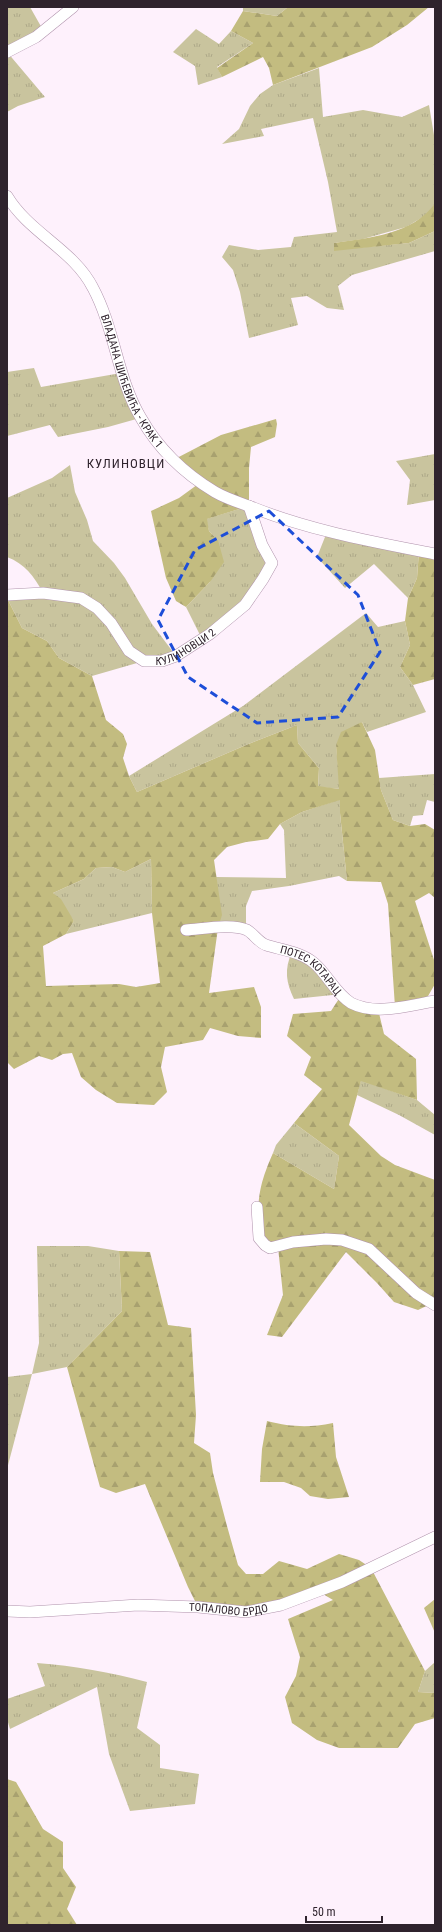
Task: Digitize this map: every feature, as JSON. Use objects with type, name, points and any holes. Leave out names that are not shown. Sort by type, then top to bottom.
[{"type":"street","points":[[7,52],[36,36],[73,7]]},
{"type":"street","name":"ВЛАДАНА ШИЋЕВИЋА - КРАК 1","points":[[7,196],[14,208],[26,221],[60,249],[80,270],[93,287],[109,332],[121,373],[140,418],[173,460],[215,492],[285,520],[327,532],[435,554]]},
{"type":"street","name":"КУЛИНОВЦИ 2","points":[[7,595],[44,593],[82,598],[97,608],[106,618],[129,651],[144,661],[162,661],[169,659],[210,634],[245,605],[272,563],[262,545],[249,506]]},
{"type":"street","name":"ПОТЕС КОТАРАЦ","points":[[186,930],[228,927],[246,930],[263,944],[301,956],[314,964],[332,986],[351,1002],[362,1006],[378,1009],[435,1001]]},
{"type":"street","points":[[257,1207],[258,1238],[270,1248],[293,1242],[326,1239],[342,1240],[369,1249],[416,1293],[435,1305]]},
{"type":"street","name":"ТОПАЛОВО БРДО","points":[[7,1611],[30,1612],[138,1605],[198,1607],[246,1612],[281,1605],[342,1582],[435,1536]]},
{"type":"highlighted area","points":[[269,511],[358,595],[380,652],[338,717],[257,723],[188,677],[158,620],[195,550]]},
{"type":"green space","points":[[7,7],[30,7],[43,30],[7,52]]},
{"type":"green space","points":[[243,7],[288,7],[277,16],[243,11]]},
{"type":"green space","points":[[288,7],[429,7],[407,25],[372,47],[273,85],[269,68],[263,57],[222,77],[217,68],[253,43],[231,31],[243,11],[277,16]]},
{"type":"green space","points":[[196,29],[219,44],[231,31],[253,43],[217,67],[222,77],[198,85],[195,66],[173,52]]},
{"type":"green space","points":[[7,52],[45,97],[18,106],[7,112]]},
{"type":"green space","points":[[319,68],[323,117],[363,110],[402,117],[429,105],[435,141],[435,203],[428,214],[406,227],[363,239],[334,243],[334,250],[409,243],[435,231],[435,251],[352,275],[338,286],[344,310],[327,308],[307,296],[291,298],[298,325],[249,338],[240,292],[233,270],[222,257],[229,245],[258,250],[291,247],[294,237],[337,232],[328,182],[313,118],[261,129],[264,136],[222,144],[239,129],[250,106],[260,94],[273,85]]},
{"type":"green space","points":[[435,203],[435,231],[409,243],[334,251],[334,243],[390,233],[403,228],[415,222]]},
{"type":"green space","points":[[34,368],[41,387],[121,373],[140,418],[108,427],[58,437],[50,425],[7,436],[7,372]]},
{"type":"green space","points":[[276,419],[277,424],[275,437],[251,447],[249,468],[249,506],[207,519],[209,531],[218,540],[224,562],[210,582],[186,607],[176,601],[166,578],[151,511],[179,498],[201,482],[173,460],[221,435]]},
{"type":"green space","points":[[435,454],[435,500],[407,505],[410,480],[396,461]]},
{"type":"green space","points":[[70,465],[75,492],[87,520],[93,541],[114,563],[125,578],[152,624],[176,656],[144,661],[92,676],[59,658],[47,641],[22,628],[7,598],[43,593],[36,581],[24,567],[7,557],[7,498],[52,478]]},
{"type":"green space","points":[[249,506],[272,563],[263,579],[202,639],[186,607],[210,582],[218,540],[209,531],[206,519]]},
{"type":"green space","points":[[327,532],[419,551],[417,578],[408,598],[374,564],[345,588],[317,557]]},
{"type":"green space","points":[[419,551],[435,554],[435,679],[413,685],[400,667],[410,645],[405,621],[408,598],[417,578]]},
{"type":"green space","points":[[7,598],[22,628],[47,641],[59,658],[92,676],[106,720],[123,734],[127,744],[123,758],[129,776],[137,792],[246,745],[297,725],[298,743],[319,768],[318,786],[339,789],[336,745],[341,732],[362,722],[375,750],[381,790],[393,820],[410,826],[425,824],[435,830],[435,898],[429,893],[415,901],[435,963],[435,984],[424,1003],[395,1007],[388,904],[381,882],[347,881],[340,800],[302,812],[280,824],[268,839],[246,842],[227,847],[214,860],[222,915],[218,928],[209,993],[254,987],[261,1007],[261,1038],[238,1036],[210,1028],[203,1040],[165,1047],[161,1067],[167,1092],[154,1105],[117,1103],[96,1090],[81,1077],[72,1053],[63,1054],[52,1060],[39,1056],[14,1069],[7,1062]],"holes":[[[151,859],[152,913],[160,983],[136,987],[119,984],[46,986],[43,946],[66,934],[74,921],[61,899],[53,893],[84,879],[96,868],[112,867],[125,872]]]},
{"type":"green space","points":[[366,613],[378,627],[405,621],[410,645],[400,667],[413,685],[426,712],[367,732],[362,722],[336,745],[340,789],[318,787],[319,768],[298,743],[297,725],[246,745],[137,792],[129,776],[243,706]]},
{"type":"green space","points":[[435,774],[435,802],[427,800],[423,815],[413,816],[410,826],[393,820],[381,790],[379,778]]},
{"type":"green space","points":[[341,799],[340,813],[347,881],[339,876],[289,886],[252,891],[246,906],[246,930],[218,928],[216,877],[286,878],[284,830],[280,824],[302,812]]},
{"type":"green space","points":[[151,859],[152,913],[66,934],[74,921],[53,893],[84,879],[96,868],[112,867],[125,872]]},
{"type":"green space","points":[[292,952],[301,955],[342,994],[294,999],[289,987],[287,976],[289,958]]},
{"type":"green space","points":[[342,994],[378,1009],[384,1034],[416,1059],[417,1100],[361,1081],[349,1125],[381,1156],[395,1165],[435,1180],[435,1302],[418,1310],[394,1302],[346,1252],[282,1337],[267,1335],[283,1295],[278,1247],[259,1238],[258,1214],[261,1185],[268,1165],[273,1153],[334,1189],[339,1156],[294,1123],[322,1089],[304,1075],[311,1057],[287,1036],[293,1014],[331,1011]]},
{"type":"green space","points":[[361,1080],[417,1100],[435,1115],[435,1135],[399,1115],[357,1095]]},
{"type":"green space","points":[[294,1123],[339,1156],[334,1189],[273,1153],[276,1145]]},
{"type":"green space","points":[[37,1246],[88,1246],[119,1251],[122,1311],[67,1367],[32,1374],[39,1343]]},
{"type":"green space","points":[[119,1251],[150,1252],[168,1325],[191,1328],[196,1415],[194,1443],[210,1453],[213,1473],[238,1565],[246,1574],[263,1574],[279,1561],[307,1569],[339,1554],[359,1560],[371,1568],[425,1671],[418,1692],[435,1693],[435,1718],[415,1724],[398,1748],[339,1748],[317,1740],[292,1723],[285,1697],[296,1676],[300,1657],[288,1619],[333,1600],[318,1591],[246,1612],[198,1607],[188,1587],[145,1484],[116,1493],[100,1487],[67,1367],[122,1311]]},
{"type":"green space","points":[[32,1374],[7,1469],[7,1377]]},
{"type":"green space","points":[[267,1421],[284,1425],[300,1426],[316,1426],[333,1423],[336,1457],[349,1497],[328,1499],[310,1496],[301,1488],[284,1482],[260,1482],[262,1449]]},
{"type":"green space","points":[[435,1599],[435,1633],[424,1608]]},
{"type":"green space","points":[[435,1662],[435,1693],[418,1692],[425,1671]]},
{"type":"green space","points":[[37,1663],[92,1670],[147,1682],[137,1728],[160,1745],[160,1768],[199,1774],[195,1804],[130,1811],[109,1754],[97,1687],[10,1729],[7,1719],[7,1699],[45,1686]]},
{"type":"green space","points":[[7,1779],[16,1782],[43,1829],[63,1842],[63,1868],[76,1887],[67,1909],[77,1925],[7,1925]]},
{"type":"district","name":"КУЛИНОВЦИ","points":[[126,463]]}]
